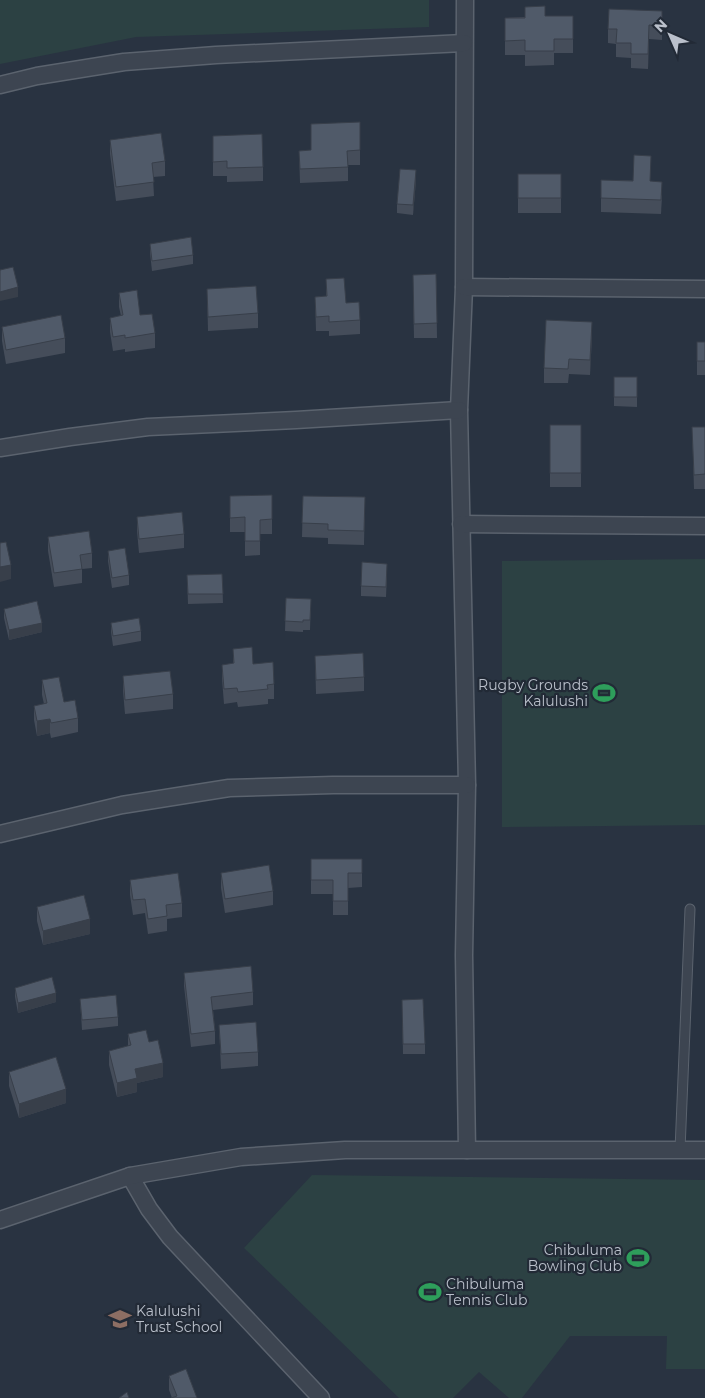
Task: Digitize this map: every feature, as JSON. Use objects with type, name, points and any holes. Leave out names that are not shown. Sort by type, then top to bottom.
[{"type":"street","points":[[466,0],[464,43],[464,287],[459,410],[467,785],[464,955],[467,1150]]},
{"type":"street","points":[[0,84],[36,76],[124,62],[216,55],[464,43]]},
{"type":"street","points":[[464,287],[705,289]]},
{"type":"street","points":[[0,448],[148,427],[459,410]]},
{"type":"street","points":[[460,524],[705,526]]},
{"type":"street","points":[[0,834],[122,805],[228,788],[333,785],[467,785]]},
{"type":"street","points":[[0,1220],[130,1176],[242,1157],[345,1150],[705,1150]]},
{"type":"street","points":[[130,1176],[149,1209],[170,1237],[321,1398]]},
{"type":"lane","points":[[680,1150],[690,909]]},
{"type":"green space","points":[[0,0],[429,0],[429,27],[136,37],[0,64]]},
{"type":"green space","name":"Rugby Grounds Kalulushi","points":[[705,559],[705,825],[502,827],[502,561]]},
{"type":"green space","name":"Chibuluma Tennis Club","points":[[312,1175],[705,1180],[705,1369],[666,1369],[667,1336],[570,1336],[522,1398],[509,1398],[479,1372],[453,1398],[399,1398],[244,1248]]},
{"type":"building","points":[[545,6],[545,16],[573,16],[573,39],[554,39],[554,51],[525,51],[525,40],[505,41],[505,18],[525,18],[525,7]]},
{"type":"building","points":[[609,9],[662,11],[662,26],[649,25],[648,54],[631,54],[631,43],[616,43],[617,29],[608,29]]},
{"type":"building","points":[[360,122],[360,150],[347,151],[348,167],[300,169],[299,151],[311,150],[311,124]]},
{"type":"building","points":[[161,133],[165,161],[152,163],[154,182],[116,187],[110,140]]},
{"type":"building","points":[[262,134],[263,167],[227,168],[227,161],[213,162],[213,136]]},
{"type":"building","points":[[634,155],[651,156],[650,181],[662,182],[661,200],[601,198],[601,180],[633,181]]},
{"type":"building","points":[[400,169],[416,170],[413,205],[397,204]]},
{"type":"building","points":[[518,174],[561,174],[561,198],[518,198]]},
{"type":"building","points":[[191,237],[193,255],[152,261],[150,244]]},
{"type":"building","points":[[13,267],[18,287],[0,292],[0,270]]},
{"type":"building","points":[[436,274],[437,323],[414,324],[413,275]]},
{"type":"building","points":[[344,278],[346,303],[359,302],[360,320],[329,322],[329,316],[316,317],[315,297],[327,296],[326,279]]},
{"type":"building","points":[[256,286],[258,313],[208,317],[207,289]]},
{"type":"building","points":[[137,290],[140,315],[152,314],[155,333],[125,338],[125,335],[113,337],[110,318],[123,315],[119,293]]},
{"type":"building","points":[[61,315],[65,338],[6,350],[2,327]]},
{"type":"building","points":[[546,320],[592,322],[590,360],[569,359],[568,369],[544,368]]},
{"type":"building","points":[[697,342],[705,342],[705,361],[697,361]]},
{"type":"building","points":[[614,377],[637,377],[637,397],[614,397]]},
{"type":"building","points":[[550,425],[581,425],[581,473],[550,473]]},
{"type":"building","points":[[692,427],[705,427],[705,474],[694,475]]},
{"type":"building","points":[[272,495],[272,519],[260,520],[260,541],[245,541],[245,517],[230,518],[230,496]]},
{"type":"building","points":[[303,496],[365,497],[364,531],[328,530],[328,524],[302,523]]},
{"type":"building","points":[[182,512],[184,534],[139,539],[137,517]]},
{"type":"building","points":[[89,531],[92,553],[80,555],[82,569],[54,573],[48,537]]},
{"type":"building","points":[[6,542],[11,565],[0,567],[0,543]]},
{"type":"building","points":[[125,548],[129,575],[112,578],[108,551]]},
{"type":"building","points":[[362,562],[387,564],[386,587],[361,586]]},
{"type":"building","points":[[222,574],[223,594],[188,594],[187,575]]},
{"type":"building","points":[[286,598],[311,599],[310,620],[303,620],[303,622],[285,621]]},
{"type":"building","points":[[37,601],[42,623],[9,630],[4,609]]},
{"type":"building","points":[[139,618],[141,631],[113,636],[111,623]]},
{"type":"building","points":[[252,647],[253,664],[273,662],[274,684],[267,685],[268,689],[238,692],[237,688],[224,689],[222,665],[234,663],[233,649]]},
{"type":"building","points":[[363,653],[364,677],[316,680],[315,656]]},
{"type":"building","points":[[170,671],[173,694],[125,700],[123,676]]},
{"type":"building","points":[[59,677],[64,702],[75,700],[78,718],[51,723],[50,719],[37,721],[34,706],[47,703],[42,680]]},
{"type":"building","points":[[311,859],[362,859],[362,873],[348,873],[348,901],[333,901],[333,880],[311,880]]},
{"type":"building","points":[[269,865],[273,891],[225,899],[221,873]]},
{"type":"building","points":[[178,873],[182,903],[166,905],[167,916],[148,919],[145,899],[133,900],[130,880]]},
{"type":"building","points":[[84,895],[90,919],[43,931],[37,907]]},
{"type":"building","points":[[251,966],[253,992],[211,997],[215,1031],[191,1034],[184,973]]},
{"type":"building","points":[[52,977],[56,993],[18,1003],[15,988]]},
{"type":"building","points":[[116,995],[118,1017],[82,1020],[80,999]]},
{"type":"building","points":[[423,999],[425,1044],[403,1044],[402,1000]]},
{"type":"building","points":[[256,1022],[258,1052],[221,1054],[219,1025]]},
{"type":"building","points":[[146,1030],[149,1042],[158,1040],[163,1063],[135,1069],[137,1078],[117,1083],[109,1051],[131,1045],[128,1034]]},
{"type":"building","points":[[56,1057],[66,1089],[19,1104],[9,1072]]},
{"type":"building","points":[[186,1369],[197,1398],[171,1398],[177,1396],[169,1376]]},
{"type":"building","points":[[127,1392],[129,1398],[119,1398]]},
{"type":"place","name":"Rugby Grounds Kalulushi","points":[[604,693]]},
{"type":"place","name":"Chibuluma Bowling Club","points":[[638,1258]]},
{"type":"place","name":"Chibuluma Tennis Club","points":[[430,1292]]},
{"type":"place","name":"Kalulushi Trust School","points":[[120,1319]]}]
